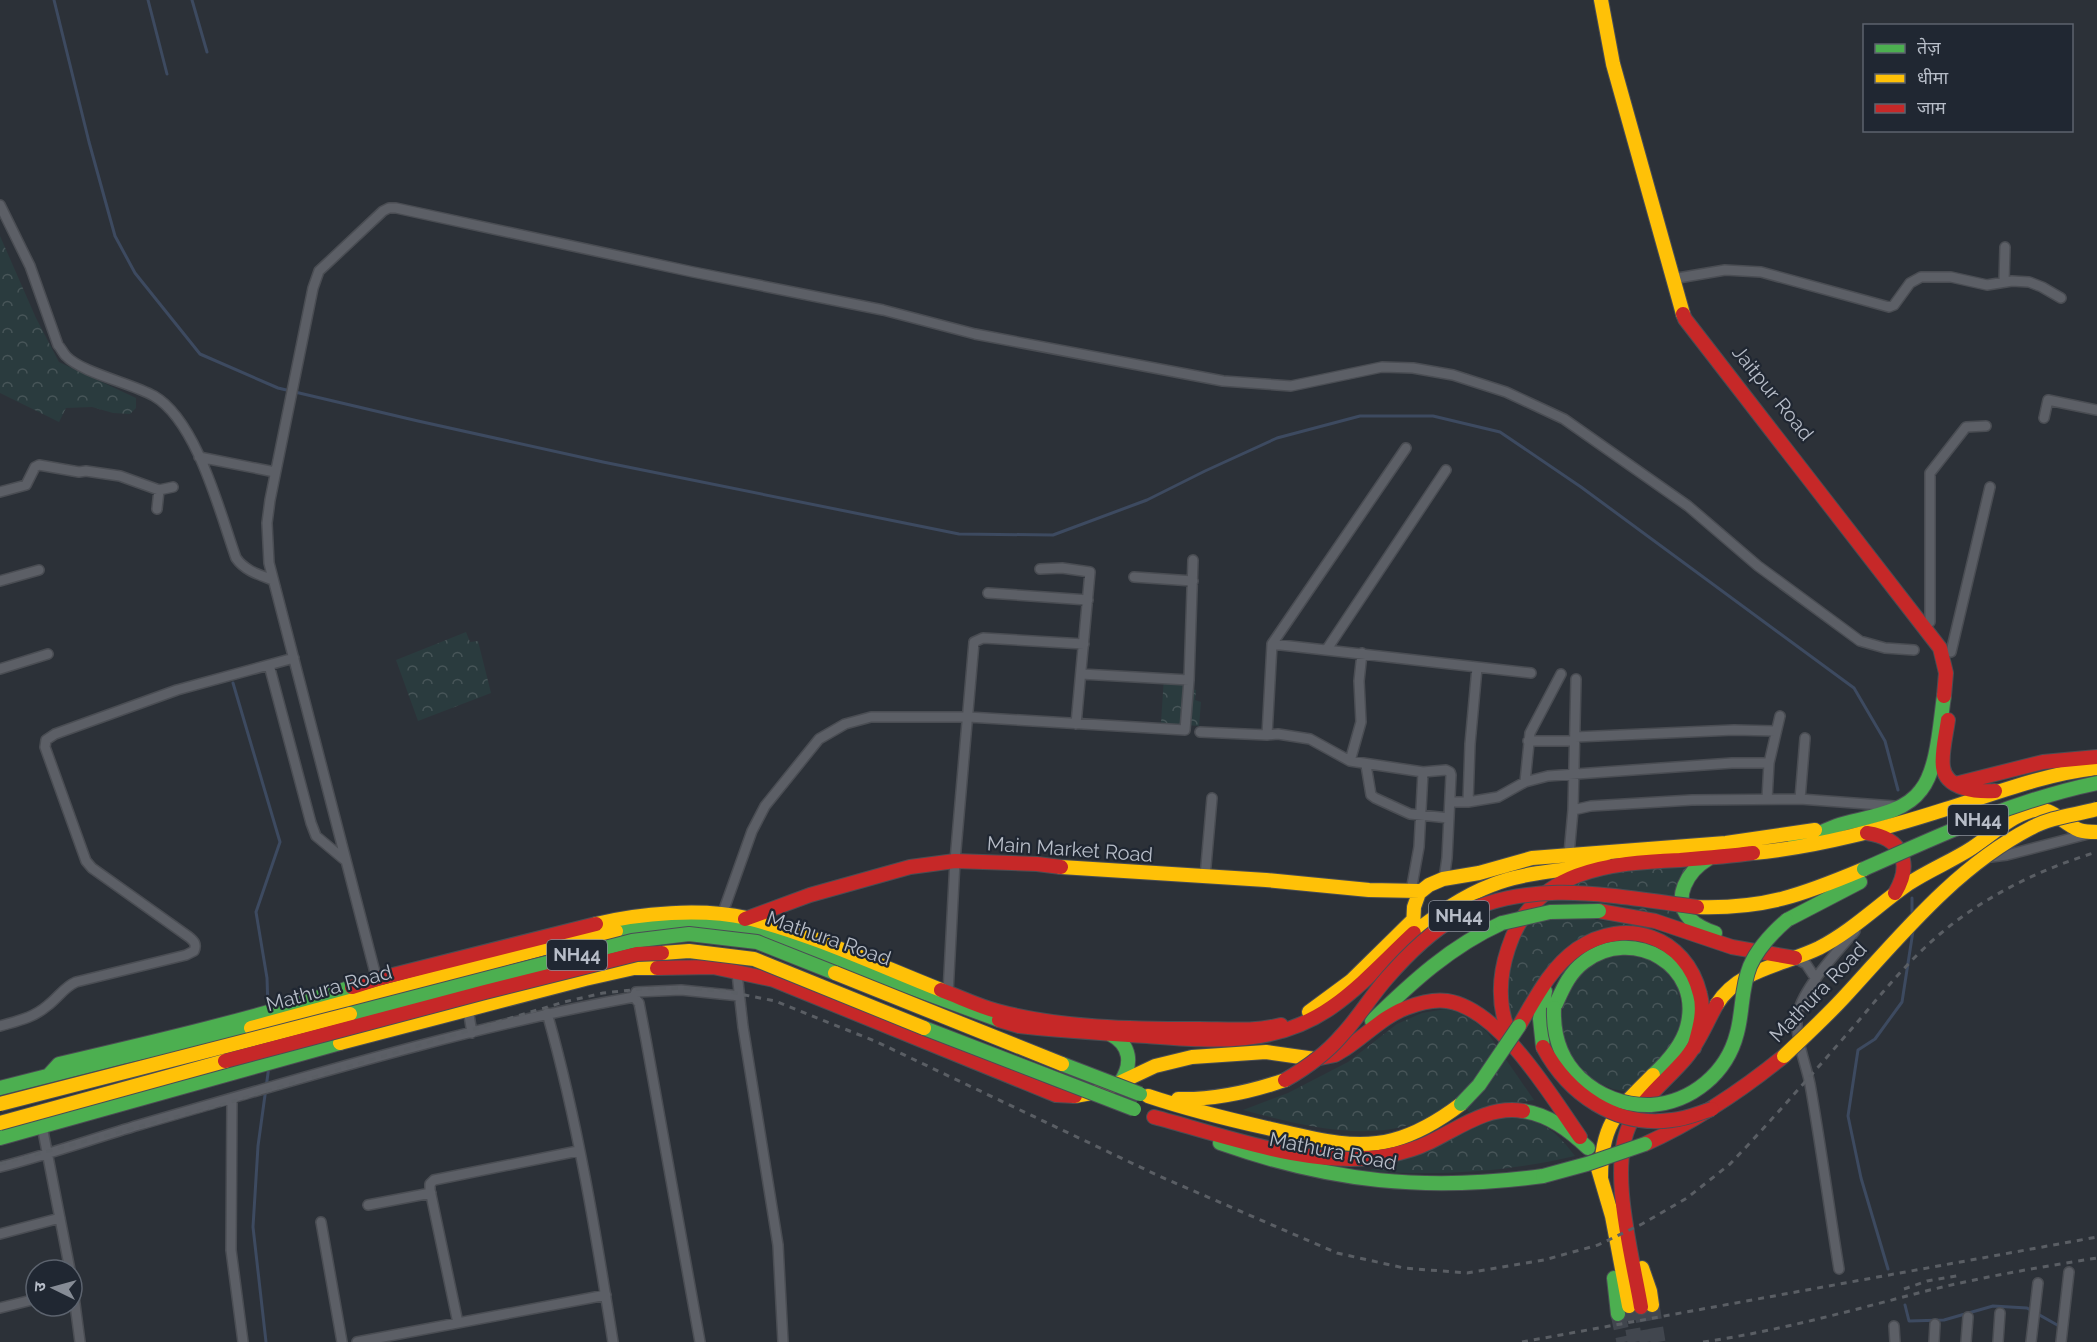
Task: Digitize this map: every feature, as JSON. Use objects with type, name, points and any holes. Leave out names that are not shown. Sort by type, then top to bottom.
[{"type":"main road","name":"Jaitpur Road","points":[[1601,0],[1616,75],[1685,319],[1861,545],[1944,656],[1947,671],[1946,684],[1938,732],[1929,770],[1921,791],[1898,806],[1837,826]]},
{"type":"main road","name":"Jaitpur Road","points":[[1607,0],[1617,53],[1687,310],[1698,330],[1882,559],[1951,652]]},
{"type":"main road","points":[[1951,652],[1953,670],[1943,767],[1950,780],[1972,790],[2004,789]]},
{"type":"main road","points":[[1950,780],[2043,762],[2097,757]]},
{"type":"main road","points":[[1518,1051],[1509,1035],[1500,1005],[1502,967],[1509,942],[1525,915],[1541,896],[1567,880],[1606,866],[1713,857],[1818,844],[1962,804],[2040,778],[2092,770]]},
{"type":"main road","name":"Mathura Road","points":[[0,1104],[620,944],[689,934],[757,942],[982,1033],[1148,1096],[1184,1100],[1219,1099],[1263,1088],[1296,1074],[1317,1060],[1344,1036],[1387,978],[1427,938],[1454,918],[1487,904],[1511,896],[1563,892],[1724,909],[1759,906],[1804,894],[2039,796],[2097,783]]},
{"type":"main road","name":"Mathura Road","points":[[0,1124],[132,1086],[475,994],[636,954],[689,951],[754,959],[1238,1150],[1312,1171],[1389,1183],[1448,1185],[1515,1180],[1613,1156],[1675,1131],[1712,1109],[1755,1080],[1811,1033],[1884,952],[1955,879],[1976,861],[2033,827],[2097,809]]},
{"type":"main road","points":[[0,1138],[270,1061],[634,968],[712,967],[774,980],[1064,1097],[1085,1097],[1113,1088],[1151,1067],[1176,1060],[1267,1052],[1314,1060],[1331,1057],[1407,1008],[1439,1002],[1461,1005],[1479,1014],[1498,1029],[1518,1051],[1588,1148],[1601,1177],[1616,1241],[1611,1252],[1635,1308],[1631,1240],[1625,1206],[1623,1148],[1628,1127],[1644,1102],[1694,1047],[1723,996],[1734,984],[1834,939],[1919,877],[1975,846],[2005,823],[2032,811],[2048,810],[2057,814],[2078,831],[2097,832]]},
{"type":"main road","points":[[1778,850],[1837,826]]},
{"type":"main road","points":[[746,918],[816,941],[996,1011],[1051,1021],[1170,1029],[1270,1028],[1288,1023],[1322,1005],[1357,976],[1413,927],[1416,891],[1443,879],[1479,873],[1517,861],[1569,854],[1780,836],[1837,826]]},
{"type":"main road","points":[[1861,833],[1886,837],[1896,845],[1902,856],[1903,878],[1892,897]]},
{"type":"main road","points":[[1601,1177],[1604,1141],[1611,1123],[1646,1081],[1677,1049],[1687,1031],[1690,1013],[1689,997],[1681,976],[1669,964],[1656,955],[1639,949],[1603,951],[1583,962],[1568,976],[1562,985],[1554,1008],[1555,1033],[1563,1058],[1579,1077],[1598,1091],[1610,1097],[1631,1104],[1654,1105],[1684,1098],[1714,1076],[1729,1054],[1735,1042],[1746,976],[1758,951],[1775,930],[1797,913],[1868,878],[1935,838]]},
{"type":"main road","points":[[1713,857],[1696,867],[1686,878],[1682,893],[1684,908],[1687,915],[1699,926],[1753,951]]},
{"type":"main road","name":"Main Market Road","points":[[724,921],[746,918],[810,895],[899,870],[955,861],[1036,864],[1087,870],[1271,881],[1369,890],[1416,891]]},
{"type":"main road","name":"Mathura Road","points":[[0,1088],[381,994],[462,965],[590,936],[666,923],[724,921],[774,937],[984,1016],[1019,1026],[1226,1041],[1262,1037],[1297,1026],[1331,1008],[1346,996],[1413,927],[1493,884],[1540,873],[1606,866]]},
{"type":"main road","points":[[1353,1043],[1370,1023],[1430,966],[1469,938],[1502,923],[1532,915],[1564,911],[1599,911],[1649,919],[1716,943],[1795,958]]},
{"type":"main road","points":[[1148,1096],[1185,1108],[1324,1142],[1378,1143],[1409,1136],[1448,1115],[1471,1094],[1490,1069],[1545,981],[1558,966],[1575,950],[1598,938],[1624,933],[1653,938],[1673,949],[1690,966],[1701,987],[1703,1013],[1694,1047]]},
{"type":"main road","points":[[265,1021],[281,1010],[377,979],[462,965],[468,1009]]},
{"type":"main road","points":[[1558,966],[1540,1007],[1541,1036],[1548,1059],[1573,1089],[1597,1107],[1608,1112],[1642,1120],[1674,1120],[1712,1109]]},
{"type":"main road","points":[[335,1006],[342,1042]]},
{"type":"main road","points":[[1003,1074],[1019,1026]]},
{"type":"main road","points":[[1104,1032],[1122,1041],[1129,1056],[1125,1075],[1113,1088]]},
{"type":"main road","points":[[1154,1117],[1279,1149],[1335,1157],[1367,1158],[1422,1146],[1490,1112],[1523,1110],[1544,1116],[1562,1125],[1588,1148]]},
{"type":"main road","points":[[1610,1216],[1625,1206]]},
{"type":"street","points":[[0,205],[18,239],[58,345],[66,357],[81,366],[154,397],[176,417],[199,457],[236,558],[249,570],[273,580]]},
{"type":"street","points":[[381,994],[273,580],[269,563],[267,523],[288,408],[313,288],[319,271],[389,208],[883,310],[975,334],[1223,381],[1279,387],[1291,386],[1382,367],[1413,368],[1453,375],[1506,392],[1564,419],[1688,506],[1758,566],[1860,641],[1884,648],[1914,650]]},
{"type":"street","points":[[2004,282],[2005,247]]},
{"type":"street","points":[[1678,278],[1725,270],[1761,272],[1889,307],[1894,305],[1910,283],[1921,277],[1951,277],[1987,285],[2029,282],[2061,298]]},
{"type":"street","points":[[2044,418],[2048,400],[2097,410]]},
{"type":"street","points":[[1930,622],[1930,473],[1966,427],[1986,426]]},
{"type":"street","points":[[1267,735],[1272,644],[1406,448]]},
{"type":"street","points":[[199,457],[275,472]]},
{"type":"street","points":[[0,492],[26,484],[34,467],[39,465],[120,476],[159,490],[173,487]]},
{"type":"street","points":[[1327,649],[1446,470]]},
{"type":"street","points":[[1951,652],[1990,487]]},
{"type":"street","points":[[156,509],[159,490]]},
{"type":"street","points":[[724,921],[752,831],[759,817],[819,739],[832,730],[858,719],[968,717],[1185,730],[1193,561]]},
{"type":"street","points":[[1040,568],[1089,571],[1091,574],[1076,724]]},
{"type":"street","points":[[0,581],[39,570]]},
{"type":"street","points":[[1134,577],[1193,581]]},
{"type":"street","points":[[988,593],[1088,600]]},
{"type":"street","points":[[948,993],[955,861],[972,647],[974,642],[983,638],[1084,644]]},
{"type":"street","points":[[1272,644],[1531,674]]},
{"type":"street","points":[[1350,761],[1361,722],[1359,681],[1362,653]]},
{"type":"street","points":[[0,669],[48,654]]},
{"type":"street","points":[[0,1026],[32,1016],[76,982],[186,955],[195,948],[195,943],[189,937],[92,868],[86,861],[45,747],[46,740],[55,734],[177,690],[294,658]]},
{"type":"street","points":[[269,665],[311,824],[316,836],[346,861]]},
{"type":"street","points":[[1468,802],[1469,760],[1477,668]]},
{"type":"street","points":[[1081,674],[1189,680]]},
{"type":"street","points":[[1525,782],[1528,741],[1532,726],[1561,674]]},
{"type":"street","points":[[1569,854],[1573,810],[1576,679]]},
{"type":"street","points":[[1767,799],[1769,763],[1780,716]]},
{"type":"street","points":[[1528,741],[1734,730],[1776,731]]},
{"type":"street","points":[[1200,732],[1278,734],[1310,739],[1350,761],[1366,765],[1423,772],[1446,770],[1450,772],[1447,858],[1443,879]]},
{"type":"street","points":[[1800,799],[1805,738]]},
{"type":"street","points":[[1450,802],[1468,802],[1498,797],[1525,782],[1548,776],[1769,763]]},
{"type":"street","points":[[1366,765],[1373,796],[1390,807],[1410,814],[1449,818]]},
{"type":"street","points":[[1416,891],[1423,772]]},
{"type":"street","points":[[1205,877],[1212,798]]},
{"type":"street","points":[[1573,810],[1591,806],[1661,801],[1767,799],[1898,806]]},
{"type":"street","points":[[1944,863],[2007,855],[2097,832]]},
{"type":"street","points":[[1839,1269],[1810,1087],[1797,1023],[1799,1009],[1816,979],[1864,919]]},
{"type":"street","points":[[1795,958],[1806,964],[1816,979]]},
{"type":"street","points":[[737,973],[778,1245],[783,1342]]},
{"type":"street","points":[[634,997],[636,992],[681,990],[740,996]]},
{"type":"street","points":[[0,1167],[48,1155],[232,1098],[472,1033],[547,1013],[634,997]]},
{"type":"street","points":[[634,997],[638,1000],[645,1030],[700,1342]]},
{"type":"street","points":[[468,1009],[472,1033]]},
{"type":"street","points":[[547,1013],[578,1151],[613,1342]]},
{"type":"street","points":[[232,1098],[230,1238],[243,1342]]},
{"type":"street","points":[[42,1126],[68,1258]]},
{"type":"street","points":[[458,1323],[430,1184],[434,1180],[578,1151]]},
{"type":"street","points":[[368,1205],[431,1193]]},
{"type":"street","points":[[0,1234],[60,1218]]},
{"type":"street","points":[[321,1221],[342,1342]]},
{"type":"street","points":[[2061,1342],[2069,1272]]},
{"type":"street","points":[[2031,1342],[2038,1283]]},
{"type":"street","points":[[357,1342],[606,1295]]},
{"type":"street","points":[[0,1308],[24,1302]]},
{"type":"street","points":[[1998,1342],[2000,1313]]},
{"type":"street","points":[[1966,1342],[1968,1317]]},
{"type":"street","points":[[77,1318],[80,1342]]},
{"type":"street","points":[[1934,1342],[1935,1324]]},
{"type":"street","points":[[1894,1326],[1895,1342]]},
{"type":"green space","points":[[0,236],[36,318],[59,362],[136,398],[136,408],[130,414],[113,413],[92,407],[66,408],[59,422],[0,393]]},
{"type":"green space","points":[[466,632],[470,642],[478,641],[491,693],[418,721],[396,660]]},
{"type":"green space","points":[[1164,676],[1194,678],[1195,700],[1201,702],[1199,726],[1161,723]]},
{"type":"green space","points":[[1689,866],[1684,924],[1625,907],[1598,904],[1595,920],[1630,924],[1630,927],[1606,929],[1586,935],[1570,944],[1556,956],[1545,971],[1512,1025],[1507,1007],[1507,975],[1522,930],[1548,900],[1573,883],[1607,872]]},
{"type":"green space","points":[[1630,954],[1656,962],[1677,982],[1683,1018],[1673,1045],[1628,1092],[1597,1082],[1583,1071],[1569,1056],[1560,1026],[1565,995],[1573,980],[1599,960]]},
{"type":"green space","points":[[1446,1009],[1465,1014],[1487,1032],[1534,1100],[1469,1112],[1458,1098],[1434,1115],[1409,1125],[1382,1130],[1354,1131],[1297,1123],[1243,1110],[1288,1093],[1348,1062],[1397,1024],[1422,1013]]},
{"type":"green space","points":[[1521,1118],[1547,1128],[1561,1139],[1575,1156],[1523,1166],[1446,1173],[1367,1171],[1487,1120]]},
{"type":"waterway","points":[[54,0],[115,236],[135,273],[200,354],[278,388],[603,462],[959,534],[1053,535],[1147,500],[1277,438],[1360,416],[1433,416],[1500,432],[1581,487],[1854,688],[1885,741],[1898,790]]},
{"type":"waterway","points":[[148,0],[167,74]]},
{"type":"waterway","points":[[192,0],[207,52]]},
{"type":"waterway","points":[[233,683],[280,842],[256,912],[267,978],[268,1009]]},
{"type":"waterway","points":[[1912,898],[1912,912]]},
{"type":"waterway","points":[[1888,1269],[1861,1178],[1848,1116],[1858,1050],[1875,1039],[1902,1002],[1913,931]]},
{"type":"waterway","points":[[266,1342],[253,1227],[258,1146],[269,1066]]},
{"type":"waterway","points":[[1905,1305],[1909,1321],[1944,1320],[1993,1306],[2027,1308],[2059,1328]]},
{"type":"tunnel","points":[[1652,1305],[1658,1342]]},
{"type":"tunnel","points":[[1629,1306],[1635,1342]]},
{"type":"tunnel","points":[[1641,1307],[1647,1342]]},
{"type":"tunnel","points":[[1618,1314],[1624,1342]]},
{"type":"railway","points":[[0,1164],[221,1105],[564,1002],[603,993],[641,989],[683,988],[725,991],[775,1001],[877,1042],[1159,1176],[1337,1253],[1404,1268],[1467,1273],[1544,1260],[1598,1245],[1642,1224],[1687,1198],[1730,1164],[1896,978],[1940,934],[1957,920],[2014,885],[2034,875],[2097,852]]},
{"type":"railway","points":[[1522,1342],[2097,1237]]},
{"type":"railway","points":[[1703,1342],[1788,1326],[1968,1281],[2097,1258]]},
{"type":"railway","points":[[1904,1289],[1927,1281],[1962,1275]]},
{"type":"traffic: fast","points":[[1794,845],[1836,826],[1893,810],[1913,798],[1927,781],[1935,758],[1944,696]]},
{"type":"traffic: fast","points":[[1864,869],[2007,809],[2097,783]]},
{"type":"traffic: fast","points":[[1708,859],[1694,870],[1684,886],[1682,902],[1684,911],[1690,919],[1715,933]]},
{"type":"traffic: fast","points":[[1787,920],[1860,882]]},
{"type":"traffic: fast","points":[[1502,923],[1550,912],[1599,911]]},
{"type":"traffic: fast","points":[[1554,1008],[1555,1028],[1563,1055],[1573,1071],[1595,1090],[1622,1102],[1641,1105],[1666,1103],[1680,1098],[1706,1083],[1725,1061],[1737,1033],[1750,966],[1766,941],[1787,920]]},
{"type":"traffic: fast","points":[[616,931],[666,923],[719,926],[774,937],[999,1020]]},
{"type":"traffic: fast","points":[[1372,1021],[1433,966],[1483,932],[1502,923]]},
{"type":"traffic: fast","points":[[350,1014],[632,941],[689,934],[757,942],[835,973]]},
{"type":"traffic: fast","points":[[1554,1008],[1574,972],[1584,962],[1603,952],[1623,948],[1642,950],[1660,957],[1675,969],[1685,985],[1689,1005],[1687,1027],[1682,1041],[1653,1075]]},
{"type":"traffic: fast","points":[[49,1075],[59,1064],[243,1019],[352,987]]},
{"type":"traffic: fast","points":[[1543,1047],[1540,1019],[1545,991]]},
{"type":"traffic: fast","points":[[1461,1104],[1479,1085],[1519,1026]]},
{"type":"traffic: fast","points":[[0,1088],[251,1028]]},
{"type":"traffic: fast","points":[[924,1028],[1134,1109]]},
{"type":"traffic: fast","points":[[1110,1034],[1122,1044],[1128,1056],[1127,1069],[1120,1083]]},
{"type":"traffic: fast","points":[[0,1138],[340,1043]]},
{"type":"traffic: fast","points":[[1062,1064],[1140,1094]]},
{"type":"traffic: fast","points":[[1523,1111],[1558,1124],[1588,1148]]},
{"type":"traffic: fast","points":[[1220,1143],[1301,1167],[1379,1180],[1459,1183],[1543,1176]]},
{"type":"traffic: fast","points":[[1543,1176],[1645,1144]]},
{"type":"traffic: fast","points":[[1614,1278],[1618,1314]]},
{"type":"traffic: slow","points":[[1601,0],[1613,64],[1683,314]]},
{"type":"traffic: slow","points":[[1753,853],[1851,836],[2040,779],[2097,768]]},
{"type":"traffic: slow","points":[[1784,1056],[1838,1003],[1931,903],[1978,862],[2039,824],[2097,809]]},
{"type":"traffic: slow","points":[[1717,1004],[1737,983],[1763,969],[1805,954],[1831,941],[1908,884],[1964,853],[2022,814],[2044,810],[2079,830],[2097,832]]},
{"type":"traffic: slow","points":[[1413,928],[1414,907],[1419,893],[1429,885],[1443,879],[1479,873],[1532,858],[1726,843],[1815,830]]},
{"type":"traffic: slow","points":[[1414,933],[1442,912],[1481,889],[1518,877],[1606,865]]},
{"type":"traffic: slow","points":[[1061,867],[1266,880],[1369,890],[1420,891]]},
{"type":"traffic: slow","points":[[1697,907],[1763,903],[1802,893],[1864,869]]},
{"type":"traffic: slow","points":[[596,924],[671,913],[711,913],[747,918],[820,941],[941,990]]},
{"type":"traffic: slow","points":[[1309,1012],[1351,981],[1413,920]]},
{"type":"traffic: slow","points":[[251,1028],[589,936],[616,931]]},
{"type":"traffic: slow","points":[[662,953],[689,951],[754,959],[924,1028]]},
{"type":"traffic: slow","points":[[340,1043],[585,979],[634,968],[657,968]]},
{"type":"traffic: slow","points":[[835,973],[1062,1064]]},
{"type":"traffic: slow","points":[[0,1104],[350,1014]]},
{"type":"traffic: slow","points":[[1075,1096],[1102,1091],[1155,1066],[1192,1057],[1266,1052],[1315,1059]]},
{"type":"traffic: slow","points":[[0,1123],[225,1061]]},
{"type":"traffic: slow","points":[[1601,1177],[1604,1144],[1613,1120],[1653,1075]]},
{"type":"traffic: slow","points":[[1178,1099],[1233,1094],[1285,1080]]},
{"type":"traffic: slow","points":[[1148,1096],[1207,1114],[1298,1135],[1330,1142],[1362,1144],[1393,1140],[1412,1134],[1437,1121],[1461,1104]]},
{"type":"traffic: slow","points":[[1597,1165],[1612,1216],[1629,1306]]},
{"type":"traffic: slow","points":[[1642,1268],[1652,1305]]},
{"type":"traffic: jam","points":[[1683,314],[1940,648],[1946,673],[1944,696]]},
{"type":"traffic: jam","points":[[1948,720],[1943,756],[1945,775],[1950,781],[1964,788],[1995,791]]},
{"type":"traffic: jam","points":[[1955,784],[2043,762],[2097,757]]},
{"type":"traffic: jam","points":[[1867,833],[1889,840],[1901,854],[1903,872],[1895,893]]},
{"type":"traffic: jam","points":[[1511,1038],[1504,1016],[1501,994],[1502,971],[1508,949],[1520,922],[1536,902],[1555,886],[1601,868],[1753,853]]},
{"type":"traffic: jam","points":[[745,919],[810,895],[910,867],[955,861],[1061,867]]},
{"type":"traffic: jam","points":[[1285,1080],[1301,1071],[1336,1042],[1387,978],[1419,945],[1445,924],[1483,905],[1512,897],[1543,893],[1574,893],[1697,907]]},
{"type":"traffic: jam","points":[[1599,911],[1655,921],[1732,947],[1795,958]]},
{"type":"traffic: jam","points":[[352,987],[596,924]]},
{"type":"traffic: jam","points":[[999,1020],[1019,1026],[1038,1028],[1196,1039],[1220,1040],[1266,1035],[1310,1020],[1332,1007],[1364,981],[1414,933]]},
{"type":"traffic: jam","points":[[1519,1026],[1544,984],[1567,957],[1595,939],[1614,934],[1633,933],[1651,937],[1668,946],[1682,958],[1693,974],[1702,1008],[1694,1048]]},
{"type":"traffic: jam","points":[[225,1061],[637,954],[662,953]]},
{"type":"traffic: jam","points":[[657,968],[713,967],[774,980],[1056,1095],[1075,1096]]},
{"type":"traffic: jam","points":[[941,990],[997,1011],[1071,1024],[1123,1028],[1240,1030],[1281,1025]]},
{"type":"traffic: jam","points":[[1315,1059],[1335,1055],[1382,1021],[1411,1006],[1426,1002],[1447,1001],[1467,1007],[1505,1037],[1539,1078],[1580,1137]]},
{"type":"traffic: jam","points":[[1641,1307],[1624,1213],[1621,1163],[1624,1141],[1636,1113],[1690,1053],[1717,1004]]},
{"type":"traffic: jam","points":[[1543,1047],[1553,1064],[1580,1093],[1613,1113],[1632,1119],[1651,1121],[1672,1120],[1712,1109]]},
{"type":"traffic: jam","points":[[1645,1144],[1718,1104],[1784,1056]]},
{"type":"traffic: jam","points":[[1154,1117],[1269,1148],[1329,1158],[1358,1159],[1386,1156],[1414,1149],[1486,1114],[1510,1110],[1523,1111]]}]
